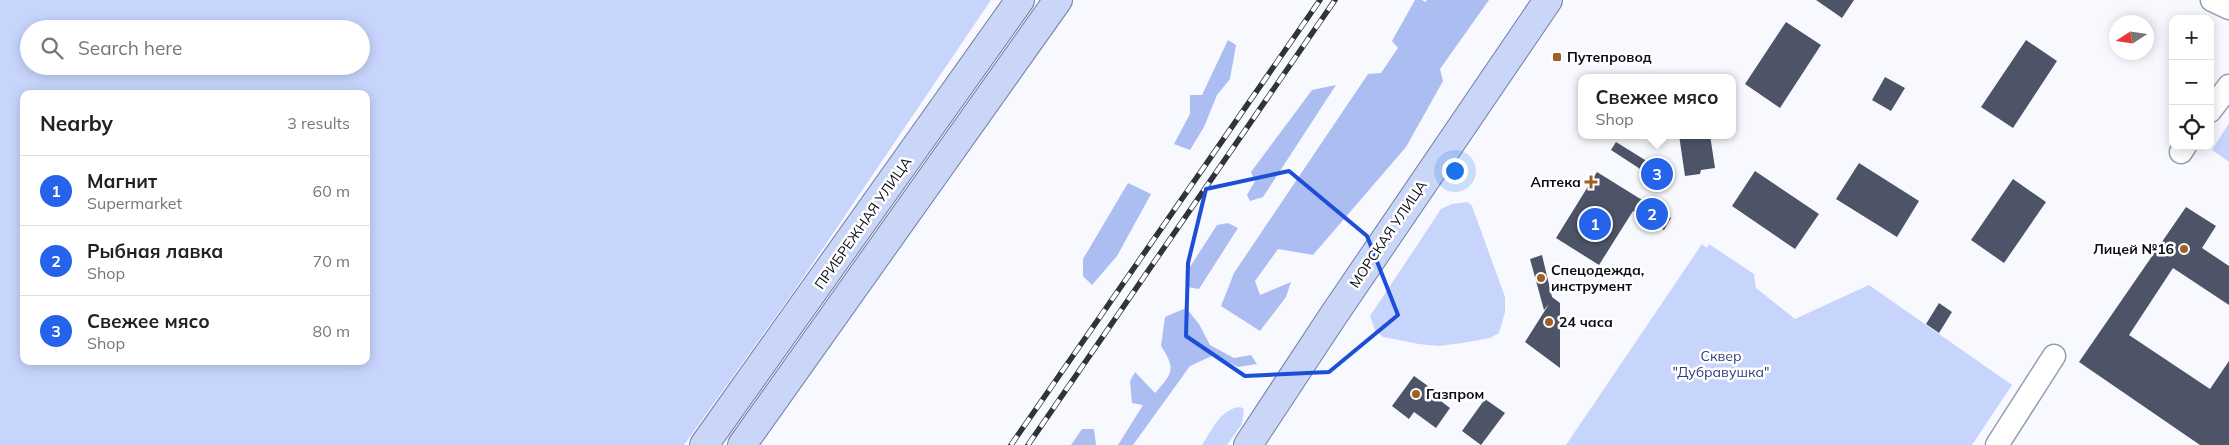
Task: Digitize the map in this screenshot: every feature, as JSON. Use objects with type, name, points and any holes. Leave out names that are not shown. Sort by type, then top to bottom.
[{"type":"main road","name":"ПРИБРЕЖНАЯ УЛИЦА","points":[[704,445],[1020,0]]},
{"type":"main road","points":[[742,445],[1058,0]]},
{"type":"main road","name":"МОРСКАЯ УЛИЦА","points":[[1248,445],[1332,316],[1548,0]]},
{"type":"street","points":[[2212,0],[2229,8]]},
{"type":"street","points":[[2214,107],[2229,86]]},
{"type":"street","points":[[1997,445],[2054,356]]},
{"type":"highlighted area","points":[[1289,171],[1367,236],[1398,315],[1329,372],[1245,376],[1186,336],[1188,263],[1206,189]]},
{"type":"green space","points":[[0,0],[991,0],[794,291],[684,445],[0,445]]},
{"type":"green space","points":[[2229,123],[2229,162],[2212,150],[2214,150],[2214,147]]},
{"type":"green space","points":[[1468,202],[1472,206],[1505,297],[1505,312],[1499,333],[1490,338],[1439,346],[1383,337],[1375,330],[1370,316],[1441,209],[1452,204]]},
{"type":"green space","name":"Сквер \"Дубравушка\"","points":[[1702,244],[1707,248],[1709,244],[1754,274],[1756,288],[1795,319],[1869,285],[2012,385],[1972,445],[1566,445]]},
{"type":"green space","points":[[1240,407],[1244,409],[1242,424],[1227,445],[1202,445],[1222,416]]},
{"type":"shaded area","points":[[1415,0],[1425,2],[1427,0],[1489,0],[1440,69],[1443,81],[1406,147],[1313,255],[1278,249],[1255,281],[1260,295],[1291,282],[1286,297],[1260,331],[1221,306],[1234,273],[1368,74],[1381,73],[1398,48],[1392,41]]},
{"type":"shaded area","points":[[1228,40],[1236,45],[1230,79],[1217,95],[1204,127],[1190,150],[1174,144],[1190,114],[1190,95],[1202,95]]},
{"type":"shaded area","points":[[1336,85],[1263,197],[1250,201],[1247,195],[1255,181],[1251,172],[1312,90]]},
{"type":"shaded area","points":[[1128,183],[1151,194],[1117,256],[1092,285],[1083,276],[1083,259]]},
{"type":"shaded area","points":[[1228,223],[1238,228],[1199,289],[1187,287],[1186,273],[1217,225]]},
{"type":"shaded area","points":[[1186,308],[1199,324],[1210,345],[1234,358],[1251,355],[1257,364],[1238,367],[1214,355],[1190,366],[1133,445],[1118,445],[1143,405],[1132,403],[1130,381],[1135,372],[1155,393],[1166,380],[1169,375],[1170,366],[1169,360],[1161,346],[1165,317]]},
{"type":"shaded area","points":[[1082,429],[1094,429],[1096,445],[1071,445]]},
{"type":"building","points":[[1816,0],[1854,0],[1842,18]]},
{"type":"building","points":[[1786,22],[1821,45],[1780,108],[1745,84]]},
{"type":"building","points":[[2026,40],[2057,61],[2013,128],[1981,107]]},
{"type":"building","points":[[1885,77],[1905,88],[1891,111],[1872,100]]},
{"type":"building","points":[[1680,139],[1711,139],[1715,168],[1701,170],[1700,174],[1685,176]]},
{"type":"building","points":[[1616,142],[1674,178],[1668,187],[1611,150]]},
{"type":"building","points":[[1859,163],[1919,201],[1897,237],[1836,199]]},
{"type":"building","points":[[1755,171],[1819,214],[1795,249],[1732,206]]},
{"type":"building","points":[[1597,172],[1671,218],[1664,230],[1633,211],[1599,265],[1556,238]]},
{"type":"building","points":[[2013,179],[2046,202],[2004,263],[1971,240]]},
{"type":"building","points":[[2186,207],[2216,226],[2202,248],[2229,266],[2229,305],[2173,268],[2129,335],[2210,389],[2229,361],[2229,445],[2200,445],[2079,362]]},
{"type":"building","name":"24 часа","points":[[1542,255],[1552,297],[1560,303],[1560,368],[1525,342],[1549,304],[1544,310],[1530,259]]},
{"type":"building","points":[[1939,303],[1952,312],[1939,333],[1926,324]]},
{"type":"building","name":"Газпром","points":[[1414,376],[1428,386],[1425,389],[1450,408],[1436,428],[1414,412],[1409,419],[1392,406]]},
{"type":"building","points":[[1485,399],[1505,413],[1481,445],[1462,431]]},
{"type":"railway","points":[[1011,445],[1320,0]]},
{"type":"railway","points":[[1028,445],[1335,0]]},
{"type":"place","name":"Путепровод","points":[[1557,57]]},
{"type":"place","name":"Свежее мясо","points":[[1657,174]]},
{"type":"place","name":"Аптека","points":[[1591,182]]},
{"type":"place","name":"Рыбная лавка","points":[[1652,214]]},
{"type":"place","name":"Магнит","points":[[1595,224]]},
{"type":"place","name":"Лицей №16","points":[[2184,249]]},
{"type":"place","name":"Спецодежда, инструмент","points":[[1541,278]]},
{"type":"place","name":"24 часа","points":[[1549,322]]},
{"type":"place","name":"Газпром","points":[[1416,394]]}]
